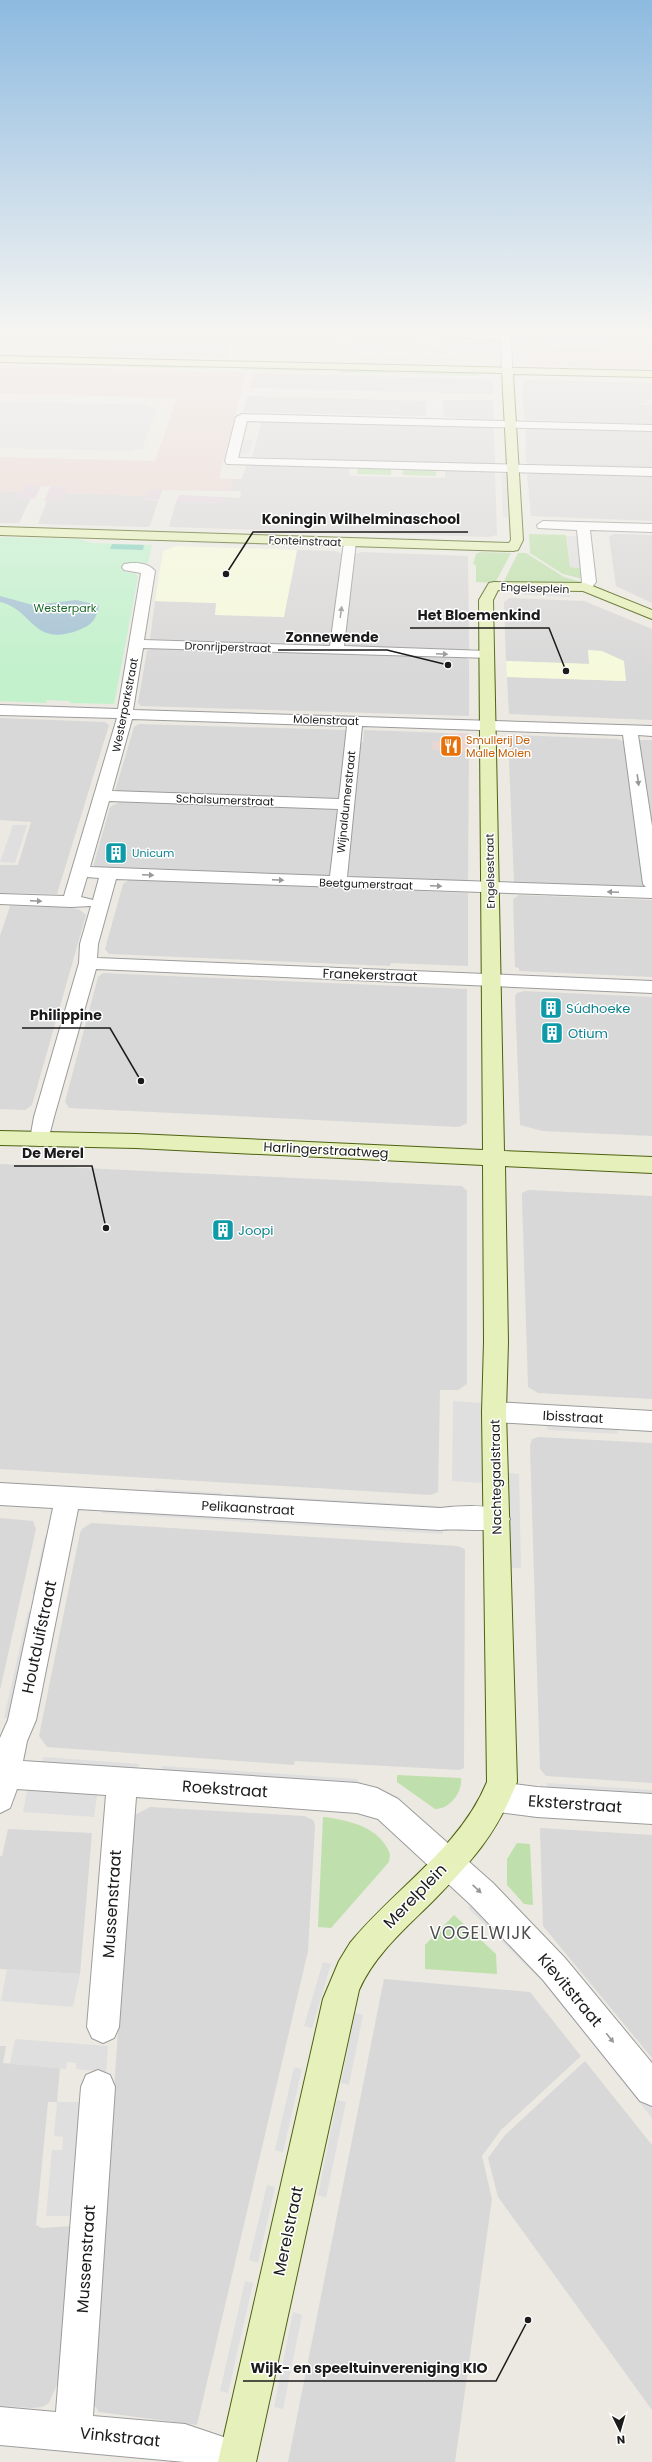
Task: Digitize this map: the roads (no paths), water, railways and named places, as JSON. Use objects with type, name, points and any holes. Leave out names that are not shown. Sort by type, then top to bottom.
[{"type":"street","points":[[234,447],[230,461],[652,472]]},
{"type":"street","points":[[511,447],[512,468]]},
{"type":"street","name":"Fonteinstraat","points":[[0,531],[514,547],[517,540],[512,468]]},
{"type":"street","points":[[543,525],[652,528]]},
{"type":"street","name":"Engelseplein","points":[[494,586],[585,587],[589,582],[583,526]]},
{"type":"street","points":[[336,650],[350,542]]},
{"type":"street","name":"Westerparkstraat","points":[[71,902],[122,732],[148,571],[139,567],[129,567]]},
{"type":"street","name":"Engelsestraat","points":[[494,586],[486,600],[494,1158]]},
{"type":"street","points":[[585,587],[652,615]]},
{"type":"street","name":"Dronrijperstraat","points":[[137,644],[487,655]]},
{"type":"street","name":"Molenstraat","points":[[0,710],[652,731]]},
{"type":"street","name":"Wijnaldumerstraat","points":[[338,883],[355,721]]},
{"type":"street","points":[[630,730],[652,884]]},
{"type":"street","name":"Schalsumerstraat","points":[[103,796],[346,804]]},
{"type":"street","name":"Beetgumerstraat","points":[[80,872],[490,889],[652,893]]},
{"type":"street","points":[[40,1139],[44,1117],[88,963],[89,944],[109,873]]},
{"type":"street","points":[[0,899],[101,902]]},
{"type":"street","name":"Franekerstraat","points":[[88,963],[652,987]]},
{"type":"street","name":"Harlingerstraatweg","points":[[0,1138],[652,1165]]},
{"type":"street","name":"Nachtegaalstraat","points":[[494,1158],[494,1412],[502,1764],[502,1782],[498,1797]]},
{"type":"street","name":"Ibisstraat","points":[[494,1412],[652,1421]]},
{"type":"street","name":"Pelikaanstraat","points":[[0,1494],[440,1520],[462,1517],[497,1519]]},
{"type":"street","name":"Houtduifstraat","points":[[2,1786],[12,1741],[22,1720],[68,1498]]},
{"type":"street","name":"Roekstraat","points":[[2,1786],[122,1782],[367,1800],[388,1809],[448,1862]]},
{"type":"street","name":"Mussenstraat","points":[[103,2027],[122,1782]]},
{"type":"street","name":"Eksterstraat","points":[[498,1797],[537,1802],[652,1809]]},
{"type":"street","name":"Merelplein","points":[[339,1999],[350,1972],[366,1948],[482,1824],[498,1797]]},
{"type":"street","name":"Kievitstraat","points":[[448,1862],[482,1894],[554,1969],[652,2089]]},
{"type":"street","name":"Merelstraat","points":[[237,2461],[339,1999]]},
{"type":"street","name":"Mussenstraat","points":[[73,2432],[98,2087]]},
{"type":"street","name":"Vinkstraat","points":[[0,2426],[185,2443],[237,2461]]},
{"type":"place","name":"Koningin Wilhelminaschool","points":[[226,574]]},
{"type":"place","name":"Zonnewende","points":[[448,665]]},
{"type":"place","name":"Het Bloemenkind","points":[[566,671]]},
{"type":"place","name":"Smullerij De Malle Molen","points":[[451,746]]},
{"type":"place","name":"Unicum","points":[[116,853]]},
{"type":"place","name":"Súdhoeke","points":[[551,1008]]},
{"type":"place","name":"Otium","points":[[552,1033]]},
{"type":"place","name":"Philippine","points":[[141,1081]]},
{"type":"place","name":"De Merel","points":[[106,1228]]},
{"type":"place","name":"Joopi","points":[[223,1230]]},
{"type":"place","name":"Wijk- en speeltuinvereniging KIO","points":[[528,2320]]},
{"type":"district","name":"VOGELWIJK","points":[[481,1933]]},
{"type":"park label","name":"Westerpark","points":[[65,608]]}]
